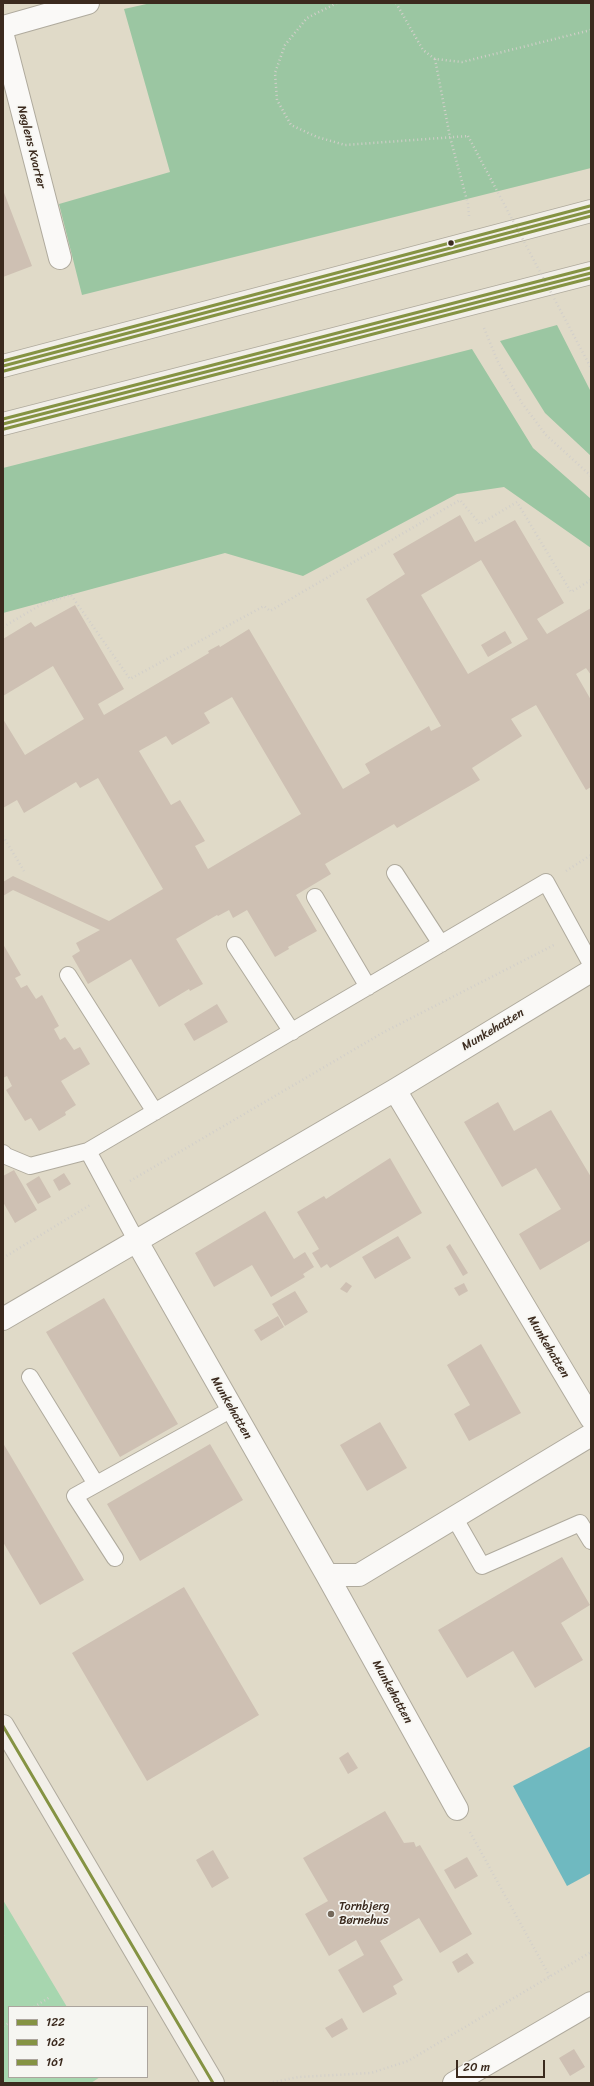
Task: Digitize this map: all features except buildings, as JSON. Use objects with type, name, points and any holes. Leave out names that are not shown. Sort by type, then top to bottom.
[{"type":"main road","points":[[3,366],[591,211]]},
{"type":"main road","points":[[3,424],[591,273]]},
{"type":"main road","points":[[3,1726],[213,2083]]},
{"type":"street","points":[[3,27],[88,3]]},
{"type":"street","name":"Nøglens Kvarter","points":[[3,36],[60,258]]},
{"type":"street","name":"Munkehatten","points":[[3,1319],[395,1090],[591,970]]},
{"type":"street","name":"Munkehatten","points":[[395,1090],[591,1418]]},
{"type":"street","name":"Munkehatten","points":[[136,1240],[327,1575],[457,1809]]},
{"type":"street","points":[[327,1575],[359,1575],[591,1434]]},
{"type":"street","points":[[454,2083],[591,2003]]},
{"type":"lane","points":[[395,873],[441,944]]},
{"type":"lane","points":[[3,1153],[6,1156],[30,1166],[88,1151],[546,882],[591,964]]},
{"type":"lane","points":[[315,897],[368,987]]},
{"type":"lane","points":[[235,945],[292,1032]]},
{"type":"lane","points":[[68,975],[155,1112]]},
{"type":"lane","points":[[88,1151],[109,1193],[136,1240]]},
{"type":"lane","points":[[30,1376],[96,1484]]},
{"type":"lane","points":[[115,1558],[75,1496],[232,1409]]},
{"type":"lane","points":[[454,1517],[482,1566],[580,1523],[591,1541]]},
{"type":"path","points":[[337,3],[307,18],[285,45],[275,73],[277,100],[291,125],[317,137],[345,145],[468,136],[591,368]]},
{"type":"path","points":[[396,3],[423,50],[435,59],[462,62],[591,30]]},
{"type":"path","points":[[435,59],[450,137],[468,204]]},
{"type":"path","points":[[474,303],[498,362],[522,403],[546,435],[591,476]]},
{"type":"path","points":[[3,627],[42,604],[71,595],[130,679],[264,606],[270,611],[460,500],[480,524],[517,502],[571,592],[591,580]]},
{"type":"path","points":[[3,836],[24,872]]},
{"type":"path","points":[[546,882],[591,855]]},
{"type":"path","points":[[3,1258],[109,1193],[384,1032],[574,934]]},
{"type":"path","points":[[457,1809],[550,1976]]},
{"type":"path","points":[[269,2083],[298,2077],[371,2073],[408,2061],[591,1952]]},
{"type":"path","points":[[36,2006],[50,1997]]},
{"type":"green space","points":[[151,3],[591,3],[591,168],[82,295],[59,204],[170,172],[124,9]]},
{"type":"green space","points":[[557,325],[591,392],[591,456],[545,413],[500,341]]},
{"type":"green space","points":[[472,349],[533,448],[591,499],[591,548],[504,487],[457,494],[303,576],[225,553],[3,613],[3,468]]},
{"type":"green space","points":[[3,1900],[66,2006],[8,2006],[8,2078],[98,2078],[91,2083],[3,2083]]},
{"type":"water","points":[[591,1746],[591,1873],[567,1886],[513,1786]]},
{"type":"transit line","name":"161","points":[[3,361],[590,206]]},
{"type":"transit line","name":"122","points":[[3,366],[591,211]]},
{"type":"transit line","name":"162","points":[[4,371],[591,216]]},
{"type":"transit line","name":"161","points":[[3,419],[590,268]]},
{"type":"transit line","name":"122","points":[[3,424],[591,273]]},
{"type":"transit line","name":"162","points":[[4,429],[591,278]]},
{"type":"transit line","name":"122","points":[[3,1726],[213,2083]]},
{"type":"place","name":"Tornbjerg Børnehus","points":[[331,1914]]}]
